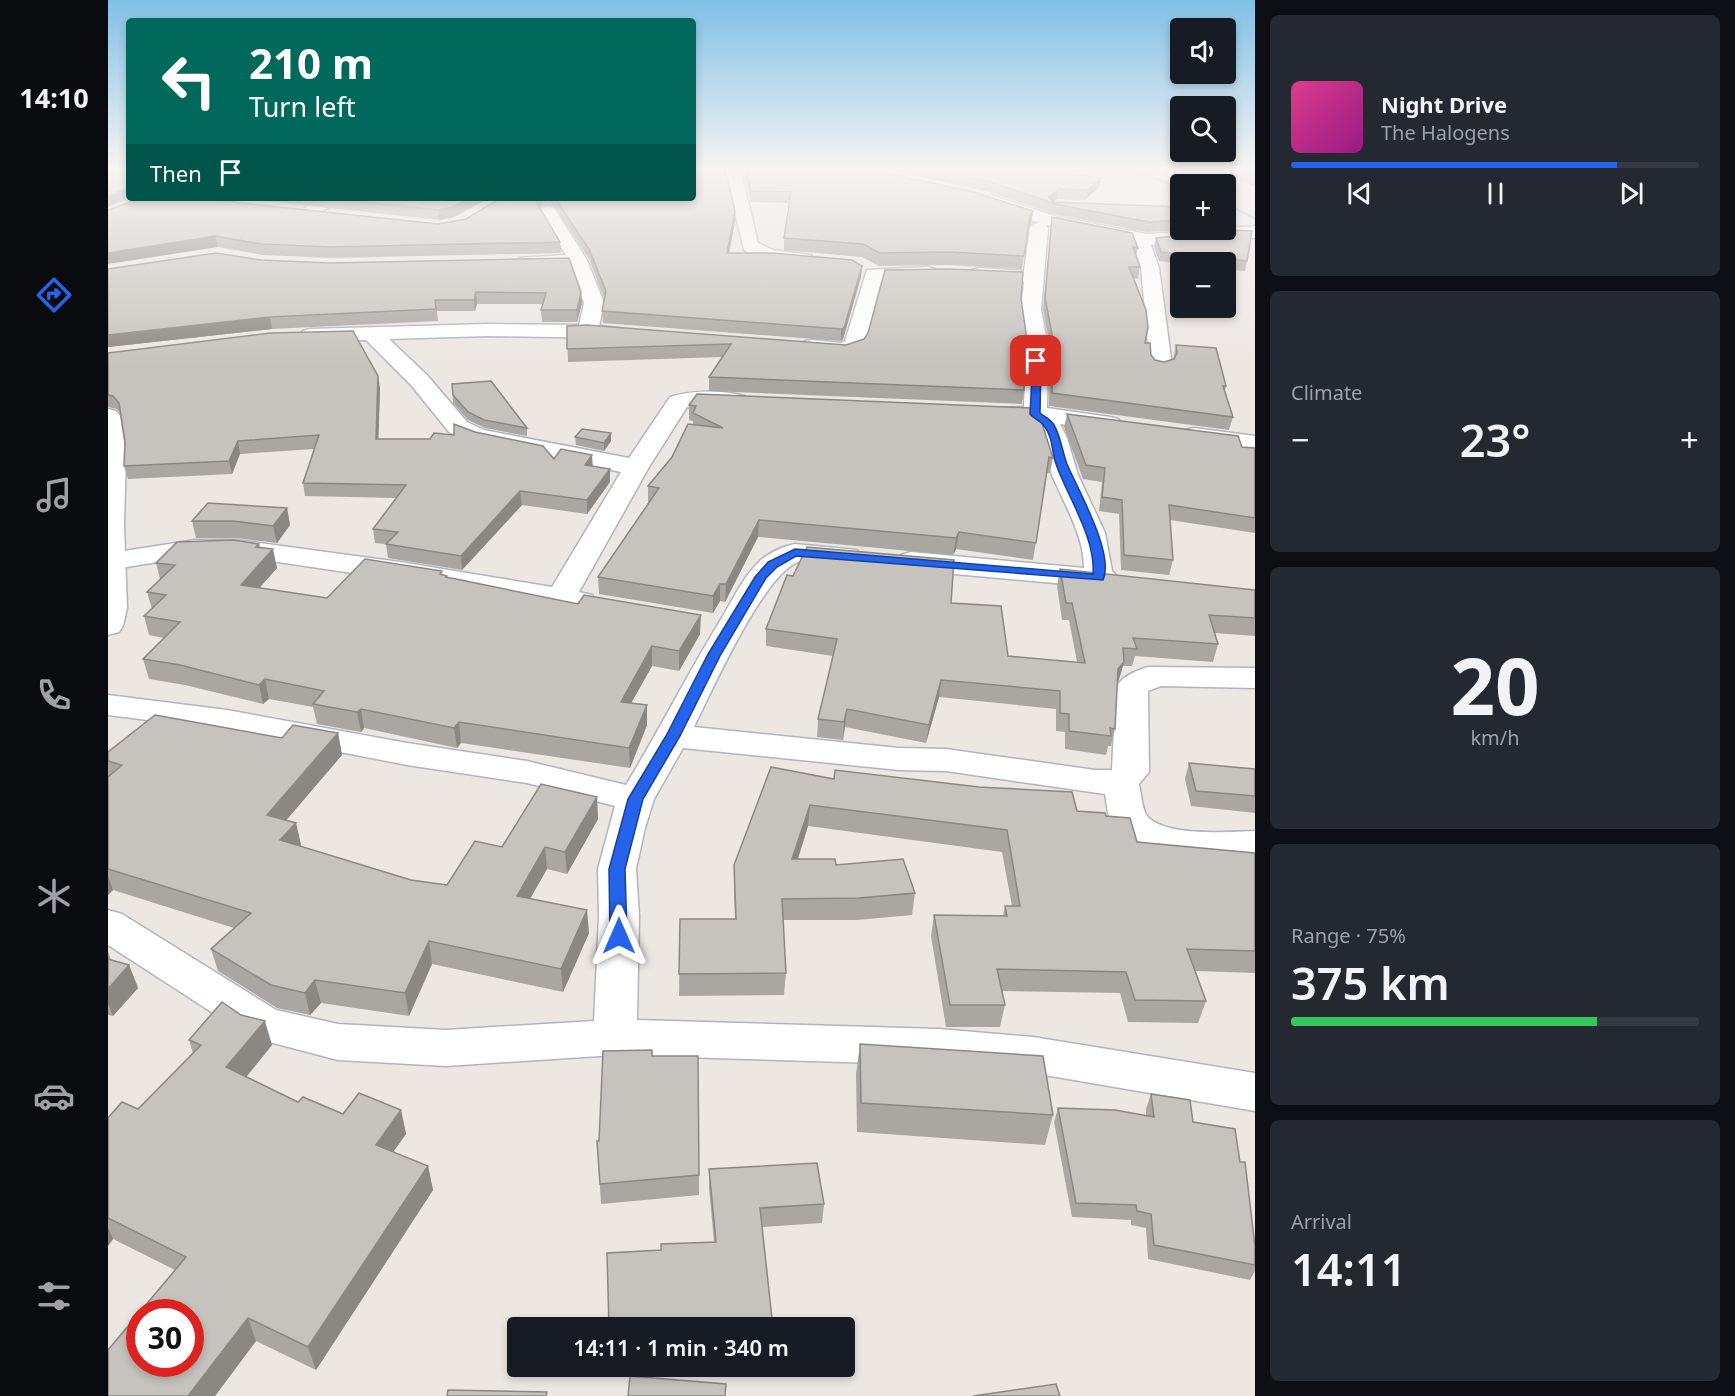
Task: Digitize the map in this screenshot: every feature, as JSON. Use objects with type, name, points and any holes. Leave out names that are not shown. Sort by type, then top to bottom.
[{"type":"street","points":[[562,235],[578,260],[594,303],[588,330]]},
{"type":"street","points":[[748,235],[750,246],[759,253],[773,257],[817,260]]},
{"type":"street","points":[[1035,414],[1036,346],[1031,310],[1038,235]]},
{"type":"street","points":[[1124,235],[1150,240]]},
{"type":"street","points":[[1161,366],[1150,268],[1140,240],[1199,235]]},
{"type":"street","points":[[503,262],[578,260]]},
{"type":"street","points":[[789,344],[844,350],[854,345],[868,304],[868,270],[1033,277]]},
{"type":"street","points":[[292,336],[487,330],[588,330],[633,333]]},
{"type":"street","points":[[372,334],[419,380],[458,427],[465,432],[636,467]]},
{"type":"street","points":[[561,598],[636,467],[678,402],[688,399],[759,402]]},
{"type":"street","points":[[978,412],[1035,414],[1128,427]]},
{"type":"street","points":[[1035,414],[1048,423],[1053,433],[1060,461],[1086,521],[1100,561],[1098,578]]},
{"type":"street","points":[[108,416],[113,455],[110,524],[112,608],[108,626]]},
{"type":"street","points":[[1174,433],[1255,443]]},
{"type":"street","points":[[110,569],[195,548],[237,548],[400,571],[606,606]]},
{"type":"street","points":[[615,1037],[619,916],[617,869],[636,799],[673,736],[719,626],[773,564],[795,552],[1132,582]]},
{"type":"street","points":[[673,736],[898,759],[946,760],[1095,782],[1121,782],[1131,772],[1132,687],[1148,677],[1161,676],[1255,678]]},
{"type":"street","points":[[108,705],[227,720],[407,754],[527,772],[636,799]]},
{"type":"street","points":[[1121,782],[1128,819],[1138,828],[1154,836],[1205,847],[1255,844]]},
{"type":"street","points":[[108,925],[265,1025],[338,1042],[446,1048],[615,1037],[870,1044],[1032,1055],[1255,1092]]},
{"type":"building","points":[[108,235],[556,235],[560,242],[330,247],[261,244],[215,236],[108,253]]},
{"type":"building","points":[[580,235],[730,235],[727,253],[772,253],[852,260],[862,266],[844,328],[841,329],[602,311],[606,291],[589,249]]},
{"type":"building","points":[[784,235],[1027,235],[1024,256],[949,252],[880,253],[863,244],[784,238]]},
{"type":"building","points":[[1050,235],[1133,235],[1138,248],[1133,247],[1140,267],[1129,267],[1146,310],[1148,327],[1145,343],[1150,343],[1151,355],[1155,360],[1164,362],[1174,359],[1177,353],[1176,345],[1216,348],[1226,386],[1223,386],[1233,417],[1052,393],[1052,334],[1045,298]]},
{"type":"building","points":[[1236,235],[1251,235],[1247,261],[1236,260],[1236,252],[1161,252],[1156,238],[1170,237],[1170,240],[1236,240]]},
{"type":"building","points":[[216,253],[261,260],[330,263],[569,258],[581,292],[577,310],[541,310],[546,293],[476,292],[474,300],[435,300],[436,309],[270,317],[108,335],[108,269]]},
{"type":"building","points":[[948,269],[1023,272],[1021,298],[1026,333],[1024,390],[709,377],[731,344],[567,349],[567,326],[587,325],[846,345],[864,339],[868,333],[885,270]]},
{"type":"building","points":[[353,331],[378,376],[376,439],[430,439],[434,433],[454,435],[454,424],[475,432],[543,446],[554,459],[561,449],[592,455],[585,465],[610,469],[587,500],[520,491],[461,556],[386,544],[398,532],[373,529],[406,485],[303,483],[319,435],[238,441],[229,461],[124,466],[125,442],[119,403],[113,396],[108,395],[108,353],[270,333]]},
{"type":"building","points":[[491,381],[527,428],[484,420],[468,412],[453,395],[452,384]]},
{"type":"building","points":[[697,394],[1031,408],[1039,414],[1053,458],[1049,457],[1036,543],[959,532],[956,538],[759,520],[726,584],[720,584],[713,596],[598,577],[659,488],[648,486],[672,457],[688,424],[723,428],[693,413],[696,406],[689,405]]},
{"type":"building","points":[[1067,414],[1238,436],[1242,447],[1255,448],[1255,518],[1169,505],[1173,560],[1124,555],[1122,500],[1102,497],[1105,468],[1086,465]]},
{"type":"building","points":[[582,429],[611,433],[604,443],[575,437]]},
{"type":"building","points":[[208,503],[287,508],[273,526],[233,521],[192,521]]},
{"type":"building","points":[[233,540],[259,544],[256,547],[273,549],[241,585],[327,598],[365,559],[442,571],[440,574],[446,577],[578,604],[584,595],[701,615],[679,651],[652,646],[621,702],[647,705],[629,748],[459,722],[454,728],[361,709],[357,712],[313,704],[324,691],[265,679],[259,685],[180,665],[143,659],[180,622],[144,616],[166,595],[147,592],[175,565],[156,563],[177,542]]},
{"type":"building","points":[[807,547],[954,560],[951,603],[1001,606],[1008,656],[1085,663],[1072,603],[1066,603],[1060,569],[1255,590],[1255,618],[1209,615],[1218,644],[1133,638],[1137,649],[1123,648],[1124,662],[1118,669],[1115,729],[1110,728],[1111,736],[1069,731],[1069,714],[1060,713],[1060,691],[941,680],[929,725],[847,709],[844,722],[818,719],[837,639],[766,629],[787,575],[793,576]]},
{"type":"building","points":[[155,715],[282,738],[293,725],[338,733],[267,815],[296,823],[280,840],[411,880],[447,885],[475,841],[502,847],[541,784],[597,797],[565,852],[545,847],[517,896],[587,910],[561,969],[429,941],[405,993],[315,980],[305,993],[271,985],[211,949],[251,913],[108,869],[108,777],[122,765],[108,761],[108,752]]},
{"type":"building","points":[[1189,763],[1255,769],[1255,796],[1196,791]]},
{"type":"building","points":[[771,767],[834,779],[835,770],[979,787],[1072,792],[1077,811],[1130,818],[1137,842],[1255,853],[1255,951],[1187,949],[1206,1001],[1135,1000],[1126,972],[997,969],[1005,1005],[950,1005],[934,915],[1007,916],[1005,906],[1020,906],[1007,830],[810,805],[792,859],[835,859],[836,865],[903,859],[915,893],[859,898],[782,899],[786,973],[679,974],[680,919],[736,919],[734,865]]},
{"type":"building","points":[[108,959],[129,965],[108,989]]},
{"type":"building","points":[[222,1002],[241,1015],[265,1021],[226,1067],[298,1102],[303,1097],[343,1114],[359,1093],[401,1110],[376,1145],[428,1166],[308,1347],[248,1318],[204,1375],[204,1299],[151,1299],[186,1257],[108,1218],[108,1118],[122,1102],[138,1109],[201,1045],[189,1040]]},
{"type":"building","points":[[860,1044],[1043,1056],[1053,1115],[861,1103]]},
{"type":"building","points":[[652,1050],[652,1056],[698,1056],[699,1175],[600,1184],[597,1141],[599,1141],[603,1051]]},
{"type":"building","points":[[1151,1094],[1190,1100],[1193,1122],[1235,1129],[1240,1162],[1245,1162],[1255,1246],[1255,1265],[1154,1245],[1151,1214],[1137,1211],[1136,1205],[1076,1203],[1058,1108],[1115,1110],[1154,1117]]},
{"type":"building","points":[[817,1163],[824,1204],[760,1208],[772,1317],[609,1317],[607,1253],[661,1250],[661,1244],[716,1242],[709,1169]]},
{"type":"building","points":[[126,1329],[126,1377],[203,1377],[188,1396],[108,1396],[108,1350]]},
{"type":"building","points":[[630,1377],[726,1384],[725,1396],[628,1396]]},
{"type":"building","points":[[1056,1384],[1060,1396],[973,1396]]},
{"type":"building","points":[[448,1390],[547,1392],[546,1396],[447,1396]]},
{"type":"route","points":[[619,936],[617,869],[626,828],[636,799],[673,736],[715,654],[761,577],[773,564],[795,552],[1098,578],[1100,561],[1086,521],[1060,461],[1053,433],[1048,423],[1035,414],[1036,361]]}]
